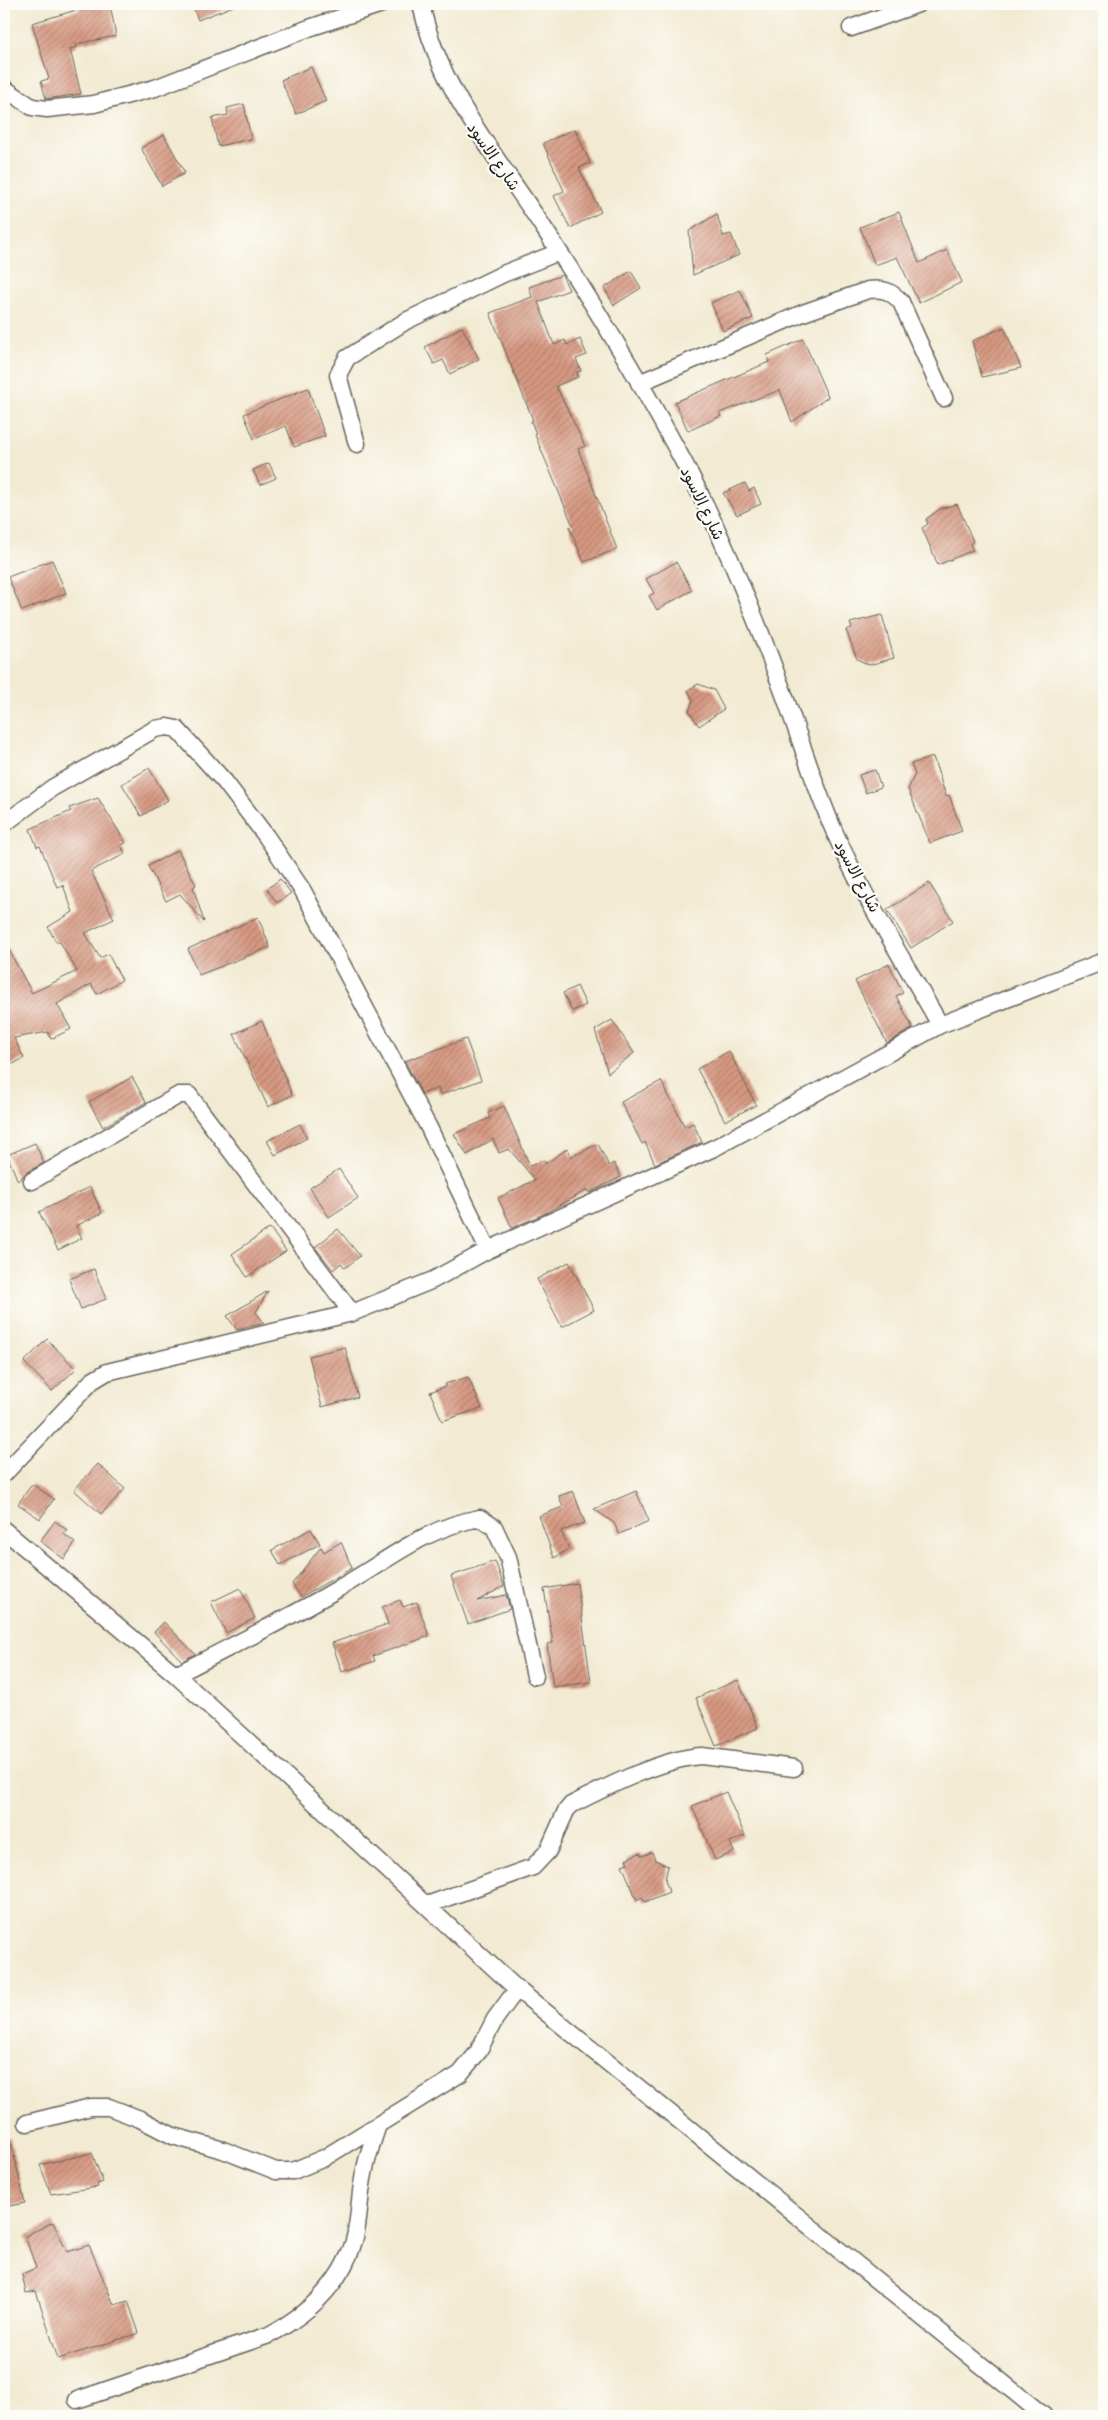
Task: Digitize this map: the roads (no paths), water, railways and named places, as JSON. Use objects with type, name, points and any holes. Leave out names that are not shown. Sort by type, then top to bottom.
[{"type":"street","points":[[4,88],[32,106],[47,109],[112,100],[155,88],[309,28],[382,4]]},
{"type":"street","name":"شارع الاسود","points":[[421,4],[427,31],[434,48],[448,81],[470,122],[559,252],[621,350],[689,472],[715,524],[778,680],[815,785],[836,835],[940,1026]]},
{"type":"street","points":[[851,28],[918,4]]},
{"type":"street","points":[[357,444],[338,375],[347,358],[406,321],[503,274],[559,252]]},
{"type":"street","points":[[639,383],[802,313],[877,288],[892,292],[901,302],[944,398]]},
{"type":"street","points":[[4,824],[52,788],[155,730],[167,727],[177,729],[225,782],[266,836],[303,891],[428,1128],[488,1250]]},
{"type":"street","points":[[4,1474],[92,1381],[107,1372],[352,1313],[433,1280],[488,1250],[716,1147],[940,1026],[1104,961]]},
{"type":"street","points":[[32,1181],[179,1095],[186,1093],[193,1098],[352,1313]]},
{"type":"street","points":[[176,1675],[342,1587],[417,1538],[450,1525],[480,1518],[494,1527],[508,1556],[535,1676]]},
{"type":"street","points":[[4,1530],[176,1675],[517,1989],[1044,2416]]},
{"type":"street","points":[[427,1905],[534,1867],[548,1851],[566,1811],[571,1805],[647,1771],[687,1756],[702,1756],[794,1768]]},
{"type":"street","points":[[27,2122],[91,2107],[108,2107],[140,2119],[173,2136],[223,2150],[268,2168],[284,2172],[301,2169],[378,2125],[460,2074],[478,2052],[495,2019],[517,1989]]},
{"type":"street","points":[[77,2400],[262,2337],[287,2325],[314,2305],[334,2282],[350,2254],[358,2225],[367,2159],[378,2125]]}]
